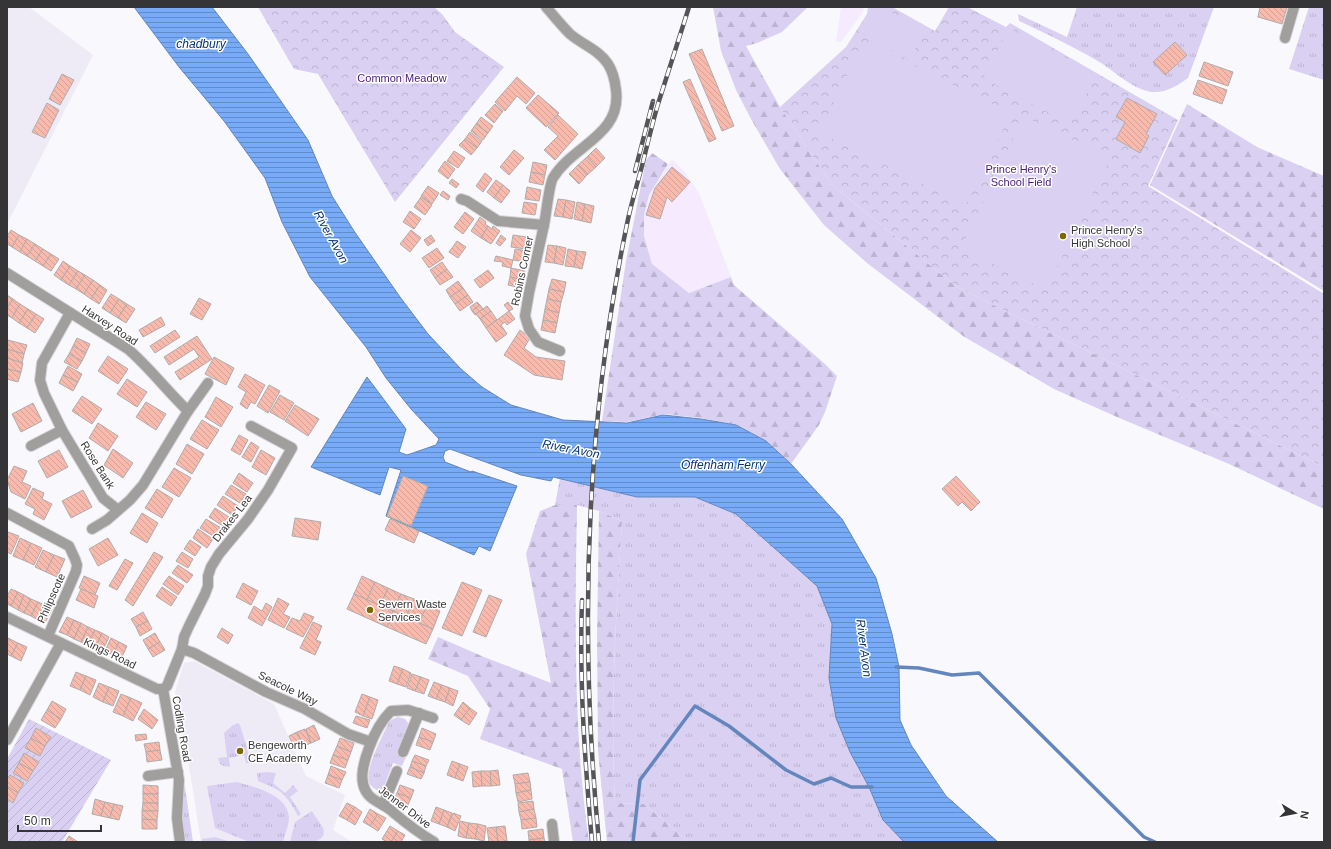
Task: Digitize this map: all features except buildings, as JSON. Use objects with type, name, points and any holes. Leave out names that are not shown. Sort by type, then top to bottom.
[{"type":"street","name":"Robins Corner","points":[[546,7],[571,35],[599,53],[609,64],[614,78],[616,93],[616,108],[607,127],[569,158],[552,179],[525,316],[529,329],[538,342],[560,351]]},
{"type":"street","points":[[1285,38],[1294,7]]},
{"type":"street","name":"Robins Corner","points":[[461,199],[467,201],[498,221],[544,225]]},
{"type":"street","name":"Harvey Road","points":[[7,273],[128,349],[143,362],[172,396],[188,411]]},
{"type":"street","name":"Rose Bank","points":[[70,313],[45,356],[40,370],[40,380],[44,394],[62,430],[103,498],[118,510]]},
{"type":"street","points":[[92,529],[107,520],[130,500],[143,485],[188,411],[208,383]]},
{"type":"street","name":"Drakes Lea","points":[[182,649],[189,626],[208,586],[208,576],[211,566],[248,519],[268,490],[292,448],[251,426]]},
{"type":"street","points":[[31,446],[62,430]]},
{"type":"street","name":"Philipscote","points":[[7,513],[68,546],[75,559],[77,565],[76,571],[48,636]]},
{"type":"street","name":"Kings Road","points":[[7,617],[157,689],[163,689]]},
{"type":"street","points":[[7,740],[61,643]]},
{"type":"street","points":[[163,689],[170,681],[182,649]]},
{"type":"street","name":"Seacole Way","points":[[182,649],[194,653],[266,692],[305,709],[348,734],[371,742]]},
{"type":"street","name":"Codling Road","points":[[163,689],[179,780],[177,818],[180,842]]},
{"type":"street","name":"Jenner Drive","points":[[419,713],[408,710],[391,712],[379,725],[364,761],[362,773],[363,783],[372,799],[383,805],[413,829],[434,842]]},
{"type":"street","points":[[403,752],[419,713],[433,718]]},
{"type":"street","points":[[383,805],[397,771]]},
{"type":"street","name":"Codling Road","points":[[148,776],[178,772]]},
{"type":"street","points":[[552,824],[554,842]]},
{"type":"shaded area","points":[[7,7],[29,7],[93,55],[7,224]]},
{"type":"shaded area","points":[[841,7],[864,7],[863,12],[841,42],[836,42]]},
{"type":"shaded area","points":[[672,159],[684,171],[699,193],[731,277],[689,293],[652,264],[644,236],[644,215],[649,195]]},
{"type":"shaded area","name":"Bengeworth CE Academy","points":[[194,661],[274,704],[306,776],[345,795],[333,830],[352,842],[201,842],[175,692],[184,663]]},
{"type":"green space","name":"Common Meadow","points":[[258,7],[434,7],[442,14],[455,32],[504,67],[395,202],[318,74],[294,69]]},
{"type":"green space","points":[[713,7],[808,7],[782,32],[746,46],[780,107],[832,185],[957,287],[1324,467],[1324,509],[1229,464],[1054,389],[963,336],[867,263],[824,225],[780,169],[736,90],[721,51]]},
{"type":"green space","name":"Prince Henry's School Field","points":[[868,7],[892,7],[935,31],[949,7],[967,7],[1006,27],[1010,23],[1178,120],[1148,186],[1324,294],[1324,467],[957,287],[832,185],[780,107],[846,47],[867,14]]},
{"type":"green space","points":[[871,7],[881,7],[925,31],[909,60],[858,31]]},
{"type":"green space","points":[[1077,7],[1214,7],[1188,78],[1171,88],[1152,92],[1137,87],[1087,55],[1019,21],[1018,14],[1067,37]]},
{"type":"green space","points":[[1309,7],[1324,7],[1324,80],[1289,69]]},
{"type":"green space","points":[[1009,28],[1097,74],[1070,124],[983,78]]},
{"type":"green space","points":[[864,41],[1011,113],[966,205],[819,132]]},
{"type":"green space","points":[[1187,104],[1257,147],[1324,176],[1324,291],[1150,185]]},
{"type":"green space","points":[[1024,116],[1110,158],[1046,290],[961,248]]},
{"type":"green space","points":[[652,153],[668,164],[649,195],[644,215],[644,236],[652,264],[689,293],[731,277],[734,285],[837,376],[819,425],[791,464],[766,441],[736,425],[701,418],[664,414],[627,422],[602,421],[626,261],[646,160]]},
{"type":"green space","points":[[560,478],[637,497],[695,497],[736,514],[817,586],[832,624],[829,678],[869,787],[883,820],[904,842],[689,842],[644,804],[615,803],[613,697],[622,521],[599,511],[577,505],[555,505]]},
{"type":"green space","points":[[555,505],[577,505],[576,674],[580,758],[589,842],[573,842],[562,769],[480,739],[490,709],[468,676],[428,659],[438,637],[551,683],[526,554],[540,511]]},
{"type":"green space","points":[[599,511],[622,521],[613,697],[615,803],[644,804],[689,842],[607,842],[598,751],[597,637]]},
{"type":"green space","points":[[398,717],[405,719],[408,723],[397,754],[406,757],[402,766],[393,763],[384,786],[378,791],[369,782],[368,776],[372,760],[389,722]]},
{"type":"green space","points":[[29,719],[111,760],[62,842],[7,842],[7,759]]},
{"type":"green space","points":[[238,723],[240,725],[247,748],[250,763],[246,763],[244,755],[229,758],[230,767],[224,766],[220,764],[218,758],[227,757],[224,733],[233,725]]},
{"type":"green space","points":[[257,773],[276,773],[273,783],[285,793],[293,785],[298,791],[290,797],[301,814],[298,816],[290,803],[278,790],[258,781]]},
{"type":"green space","points":[[237,782],[269,793],[276,797],[287,809],[289,817],[288,826],[283,842],[249,842],[215,828],[207,786]]},
{"type":"green space","points":[[183,787],[185,787],[193,842],[186,842],[182,807]]},
{"type":"green space","points":[[312,811],[323,828],[324,834],[322,838],[312,842],[290,842],[295,822]]},
{"type":"green space","points":[[215,837],[231,842],[202,842],[202,839]]},
{"type":"water","name":"Offenham Ferry","points":[[134,7],[212,7],[248,54],[308,140],[332,196],[354,231],[400,297],[428,334],[461,369],[482,387],[511,405],[563,420],[627,423],[663,415],[736,425],[766,441],[791,464],[842,519],[876,578],[892,634],[899,667],[900,720],[911,745],[946,796],[998,842],[904,842],[883,820],[869,787],[850,752],[836,718],[829,678],[832,624],[817,586],[736,514],[695,497],[637,497],[553,477],[551,481],[521,475],[450,449],[445,451],[443,457],[445,462],[471,472],[472,471],[517,486],[490,551],[479,546],[474,555],[386,516],[401,470],[389,467],[380,495],[311,467],[367,377],[406,429],[399,452],[407,455],[436,445],[439,439],[411,409],[386,378],[366,347],[310,277],[282,222],[265,178],[224,121],[179,67]]},
{"type":"waterway","points":[[896,667],[919,668],[952,675],[979,673],[1144,837],[1155,842]]},
{"type":"waterway","points":[[633,842],[640,780],[695,706],[729,726],[786,770],[814,784],[831,778],[851,787],[872,787]]},
{"type":"railway","points":[[599,842],[589,687],[588,609],[594,454],[602,377],[613,300],[629,217],[658,104],[689,7]]},
{"type":"railway","points":[[635,171],[653,101]]},
{"type":"railway","points":[[582,600],[581,661],[583,721],[592,842]]},
{"type":"place","name":"Prince Henry's High School","points":[[1063,236]]},
{"type":"place","name":"Severn Waste Services","points":[[370,610]]},
{"type":"place","name":"Bengeworth CE Academy","points":[[240,751]]},
{"type":"water label","name":"chadbury","points":[[201,44]]},
{"type":"water label","name":"River Avon","points":[[331,237]]},
{"type":"water label","name":"River Avon","points":[[571,449]]},
{"type":"water label","name":"River Avon","points":[[864,648]]}]
